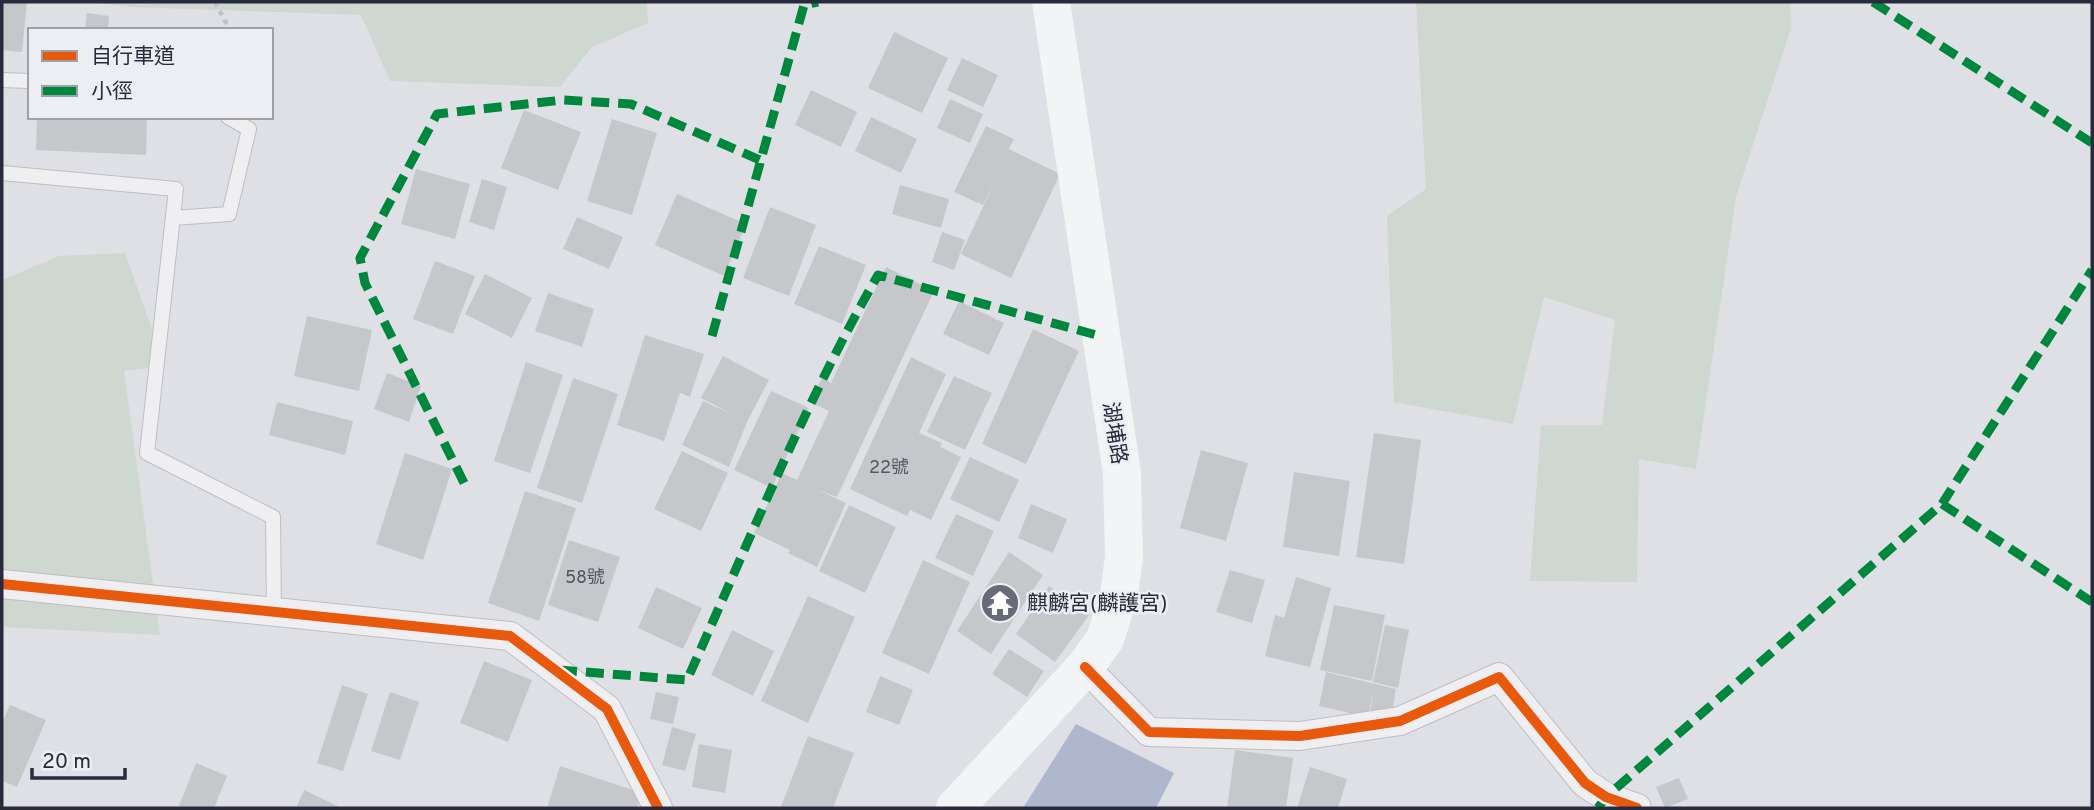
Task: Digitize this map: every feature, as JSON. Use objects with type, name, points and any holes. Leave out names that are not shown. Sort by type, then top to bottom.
[{"type":"main road","name":"湖埔路","points":[[955,808],[1085,667],[1105,639],[1119,595],[1124,557],[1122,472],[1051,2]]},
{"type":"street","points":[[2,584],[510,636],[607,709],[658,808]]},
{"type":"street","points":[[1085,667],[1149,732],[1300,736],[1400,721],[1499,677],[1585,783],[1606,797],[1637,808]]},
{"type":"lane","points":[[2,80],[28,81]]},
{"type":"lane","points":[[173,218],[229,214],[250,129],[232,119]]},
{"type":"lane","points":[[2,173],[176,189],[147,453],[273,517],[274,612]]},
{"type":"path","points":[[215,2],[229,28]]},
{"type":"shaded area","points":[[91,2],[647,2],[648,23],[592,47],[560,87],[390,81],[361,15],[131,7]]},
{"type":"shaded area","points":[[1416,2],[1790,2],[1791,28],[1736,197],[1696,469],[1639,459],[1637,582],[1530,581],[1541,425],[1602,425],[1615,320],[1544,297],[1513,424],[1394,402],[1387,216],[1426,189]]},
{"type":"shaded area","points":[[125,253],[165,366],[124,371],[160,635],[2,627],[2,280],[59,256]]},
{"type":"water","points":[[1076,724],[1174,773],[1156,808],[1023,808]]},
{"type":"building","points":[[2,2],[27,2],[22,52],[2,50]]},
{"type":"building","points":[[87,13],[109,16],[108,28],[85,28]]},
{"type":"building","points":[[894,32],[948,58],[922,113],[868,88]]},
{"type":"building","points":[[962,58],[998,75],[983,107],[947,90]]},
{"type":"building","points":[[811,90],[857,112],[841,147],[795,125]]},
{"type":"building","points":[[950,99],[983,114],[970,143],[937,128]]},
{"type":"building","points":[[524,110],[581,132],[558,190],[501,168]]},
{"type":"building","points":[[871,117],[917,139],[901,173],[855,151]]},
{"type":"building","points":[[37,119],[147,119],[146,155],[36,150]]},
{"type":"building","points":[[612,119],[657,133],[632,215],[587,201]]},
{"type":"building","points":[[986,126],[1014,139],[1009,149],[1060,174],[1011,278],[961,254],[996,179],[983,205],[954,192]]},
{"type":"building","points":[[416,169],[470,184],[455,239],[401,224]]},
{"type":"building","points":[[482,179],[507,187],[494,230],[469,222]]},
{"type":"building","points":[[900,185],[949,199],[941,228],[892,214]]},
{"type":"building","points":[[677,194],[746,224],[724,276],[655,245]]},
{"type":"building","points":[[770,207],[816,225],[789,296],[743,278]]},
{"type":"building","points":[[577,217],[623,237],[609,269],[563,249]]},
{"type":"building","points":[[942,232],[965,240],[954,270],[932,262]]},
{"type":"building","points":[[819,246],[866,265],[842,324],[794,304]]},
{"type":"building","points":[[435,261],[475,276],[453,334],[413,319]]},
{"type":"building","points":[[886,267],[934,291],[837,497],[818,490],[846,503],[817,567],[788,553],[790,550],[754,533],[782,473],[797,480],[829,411],[810,402],[822,378],[831,383]]},
{"type":"building","points":[[485,274],[532,298],[512,338],[465,314]]},
{"type":"building","points":[[548,293],[594,309],[582,347],[535,331]]},
{"type":"building","points":[[959,301],[1004,323],[989,355],[943,334]]},
{"type":"building","points":[[307,316],[372,330],[359,391],[294,376]]},
{"type":"building","points":[[1033,329],[1079,351],[1026,464],[982,444]]},
{"type":"building","points":[[645,335],[704,354],[690,397],[680,393],[664,441],[617,425]]},
{"type":"building","points":[[723,356],[769,380],[747,422],[729,467],[682,445],[703,401],[734,415],[701,398]]},
{"type":"building","points":[[911,357],[946,374],[919,433],[942,443],[940,447],[961,457],[931,520],[910,510],[907,516],[850,489]]},
{"type":"building","points":[[526,362],[563,375],[530,473],[494,461]]},
{"type":"building","points":[[387,373],[421,386],[409,422],[374,409]]},
{"type":"building","points":[[954,376],[992,393],[965,450],[927,432]]},
{"type":"building","points":[[573,378],[618,394],[582,503],[537,488]]},
{"type":"building","points":[[771,391],[809,408],[772,488],[734,470]]},
{"type":"building","points":[[277,402],[353,421],[345,455],[269,435]]},
{"type":"building","points":[[1374,433],[1421,440],[1404,564],[1356,557]]},
{"type":"building","points":[[1201,450],[1248,463],[1226,541],[1180,528]]},
{"type":"building","points":[[682,451],[728,473],[701,531],[654,509]]},
{"type":"building","points":[[405,453],[452,469],[423,560],[376,544]]},
{"type":"building","points":[[970,457],[1019,480],[999,522],[950,499]]},
{"type":"building","points":[[1294,472],[1350,481],[1339,556],[1283,547]]},
{"type":"building","points":[[525,491],[576,508],[539,621],[488,603]]},
{"type":"building","points":[[1031,504],[1067,519],[1053,553],[1018,538]]},
{"type":"building","points":[[849,505],[896,527],[865,593],[819,571]]},
{"type":"building","points":[[956,514],[994,531],[973,576],[935,558]]},
{"type":"building","points":[[569,540],[620,557],[598,622],[548,605]]},
{"type":"building","name":"麒麟宮(麟護宮)","points":[[1009,552],[1043,575],[991,654],[957,631]]},
{"type":"building","points":[[923,560],[970,582],[929,674],[882,653]]},
{"type":"building","points":[[1230,570],[1265,580],[1252,623],[1216,612]]},
{"type":"building","points":[[1296,577],[1331,588],[1310,667],[1265,656],[1275,615],[1284,618]]},
{"type":"building","points":[[1049,586],[1089,615],[1055,662],[1016,634]]},
{"type":"building","points":[[656,587],[702,608],[683,649],[638,628]]},
{"type":"building","points":[[808,596],[855,617],[808,723],[761,701]]},
{"type":"building","points":[[1334,605],[1385,615],[1372,681],[1320,670]]},
{"type":"building","points":[[1385,625],[1409,630],[1398,688],[1373,682]]},
{"type":"building","points":[[732,630],[774,651],[753,696],[711,675]]},
{"type":"building","points":[[1009,649],[1044,671],[1027,697],[992,674]]},
{"type":"building","points":[[484,661],[532,680],[508,742],[460,723]]},
{"type":"building","points":[[1326,672],[1396,689],[1391,718],[1370,714],[1373,691],[1368,717],[1319,706]]},
{"type":"building","points":[[880,676],[913,690],[899,725],[866,712]]},
{"type":"building","points":[[342,685],[368,694],[343,771],[317,763]]},
{"type":"building","points":[[390,692],[419,702],[400,760],[371,751]]},
{"type":"building","points":[[656,692],[679,697],[673,724],[650,719]]},
{"type":"building","points":[[10,705],[46,720],[17,787],[2,781],[2,723]]},
{"type":"building","points":[[672,727],[696,734],[685,771],[662,765]]},
{"type":"building","points":[[808,736],[854,753],[833,808],[781,807]]},
{"type":"building","points":[[699,744],[732,750],[725,793],[692,787]]},
{"type":"building","points":[[1235,750],[1293,758],[1286,808],[1227,808]]},
{"type":"building","points":[[196,763],[227,776],[214,808],[178,808]]},
{"type":"building","points":[[560,766],[642,793],[637,808],[547,808]]},
{"type":"building","points":[[1310,767],[1347,779],[1338,808],[1297,808]]},
{"type":"building","points":[[1679,778],[1688,799],[1665,808],[1656,787]]},
{"type":"building","points":[[304,790],[342,808],[296,808]]},
{"type":"marked path","points":[[712,336],[804,5],[818,2]]},
{"type":"marked path","points":[[1873,2],[2092,143]]},
{"type":"marked path","points":[[464,483],[365,283],[360,258],[437,114],[563,100],[631,104],[762,161]]},
{"type":"marked path","points":[[1598,808],[1606,797],[1942,504],[2092,270]]},
{"type":"marked path","points":[[559,670],[687,680],[801,424],[878,275],[1100,336]]},
{"type":"marked path","points":[[1942,504],[2092,602]]},
{"type":"cycle path","points":[[2,584],[510,636],[607,709],[658,808]]},
{"type":"cycle path","points":[[1085,667],[1149,732],[1300,736],[1400,721],[1499,677],[1585,783],[1606,797],[1637,808]]},
{"type":"place","name":"麒麟宮(麟護宮)","points":[[1000,603]]}]
